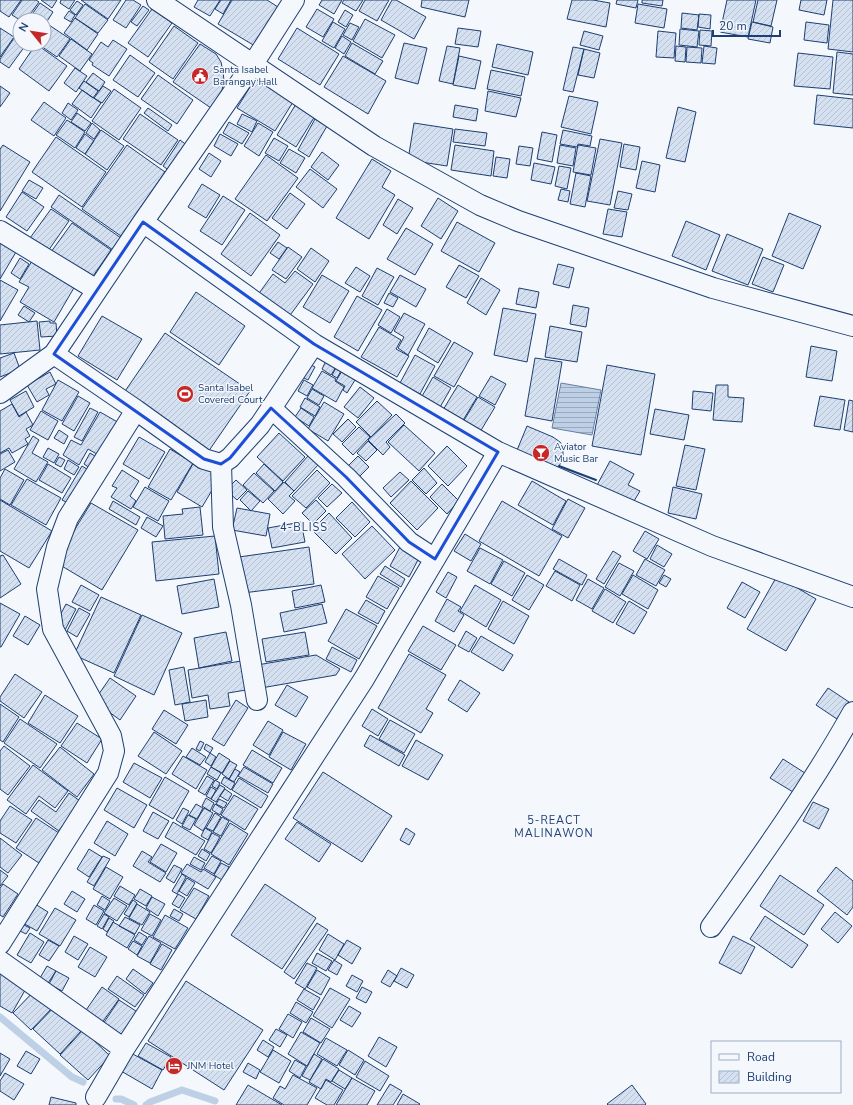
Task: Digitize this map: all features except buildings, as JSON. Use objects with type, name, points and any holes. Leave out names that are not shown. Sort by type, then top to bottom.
[{"type":"street","points":[[157,0],[374,146],[480,205],[531,226],[713,288],[853,326]]},
{"type":"street","points":[[0,393],[54,354],[143,222],[253,64],[294,0]]},
{"type":"street","points":[[143,222],[314,344],[498,452],[712,546],[853,597]]},
{"type":"street","points":[[0,231],[97,290]]},
{"type":"street","points":[[221,464],[235,453],[260,425],[314,344]]},
{"type":"street","points":[[54,354],[204,459],[221,464]]},
{"type":"street","points":[[271,408],[346,477],[409,542],[435,559]]},
{"type":"street","points":[[3,934],[108,773],[114,751],[111,736],[53,629],[48,589],[57,547],[68,518],[136,410]]},
{"type":"street","points":[[96,1097],[124,1049],[364,679],[498,452]]},
{"type":"street","points":[[221,464],[223,527],[241,605],[257,700]]},
{"type":"street","points":[[711,926],[785,822],[853,712]]},
{"type":"street","points":[[0,961],[124,1049]]},
{"type":"highlighted area","points":[[143,222],[314,344],[498,452],[435,559],[409,542],[346,477],[271,408],[230,458],[221,464],[204,459],[54,354]]},
{"type":"water","points":[[561,383],[601,390],[592,435],[552,428]]},
{"type":"waterway","points":[[0,1017],[72,1077],[83,1082]]},
{"type":"waterway","points":[[146,1105],[150,1102],[182,1090],[215,1101]]},
{"type":"waterway","points":[[116,1099],[121,1099],[134,1105]]},
{"type":"wall","points":[[559,466],[596,480]]},
{"type":"place","name":"Santa Isabel Barangay Hall","points":[[200,76]]},
{"type":"place","name":"Santa Isabel Covered Court","points":[[185,394]]},
{"type":"place","name":"Aviator Music Bar","points":[[541,453]]},
{"type":"place","name":"JNM Hotel","points":[[174,1066]]},
{"type":"district","name":"4-BLISS","points":[[304,527]]},
{"type":"district","name":"5-REACT MALINAWON","points":[[554,826]]}]
